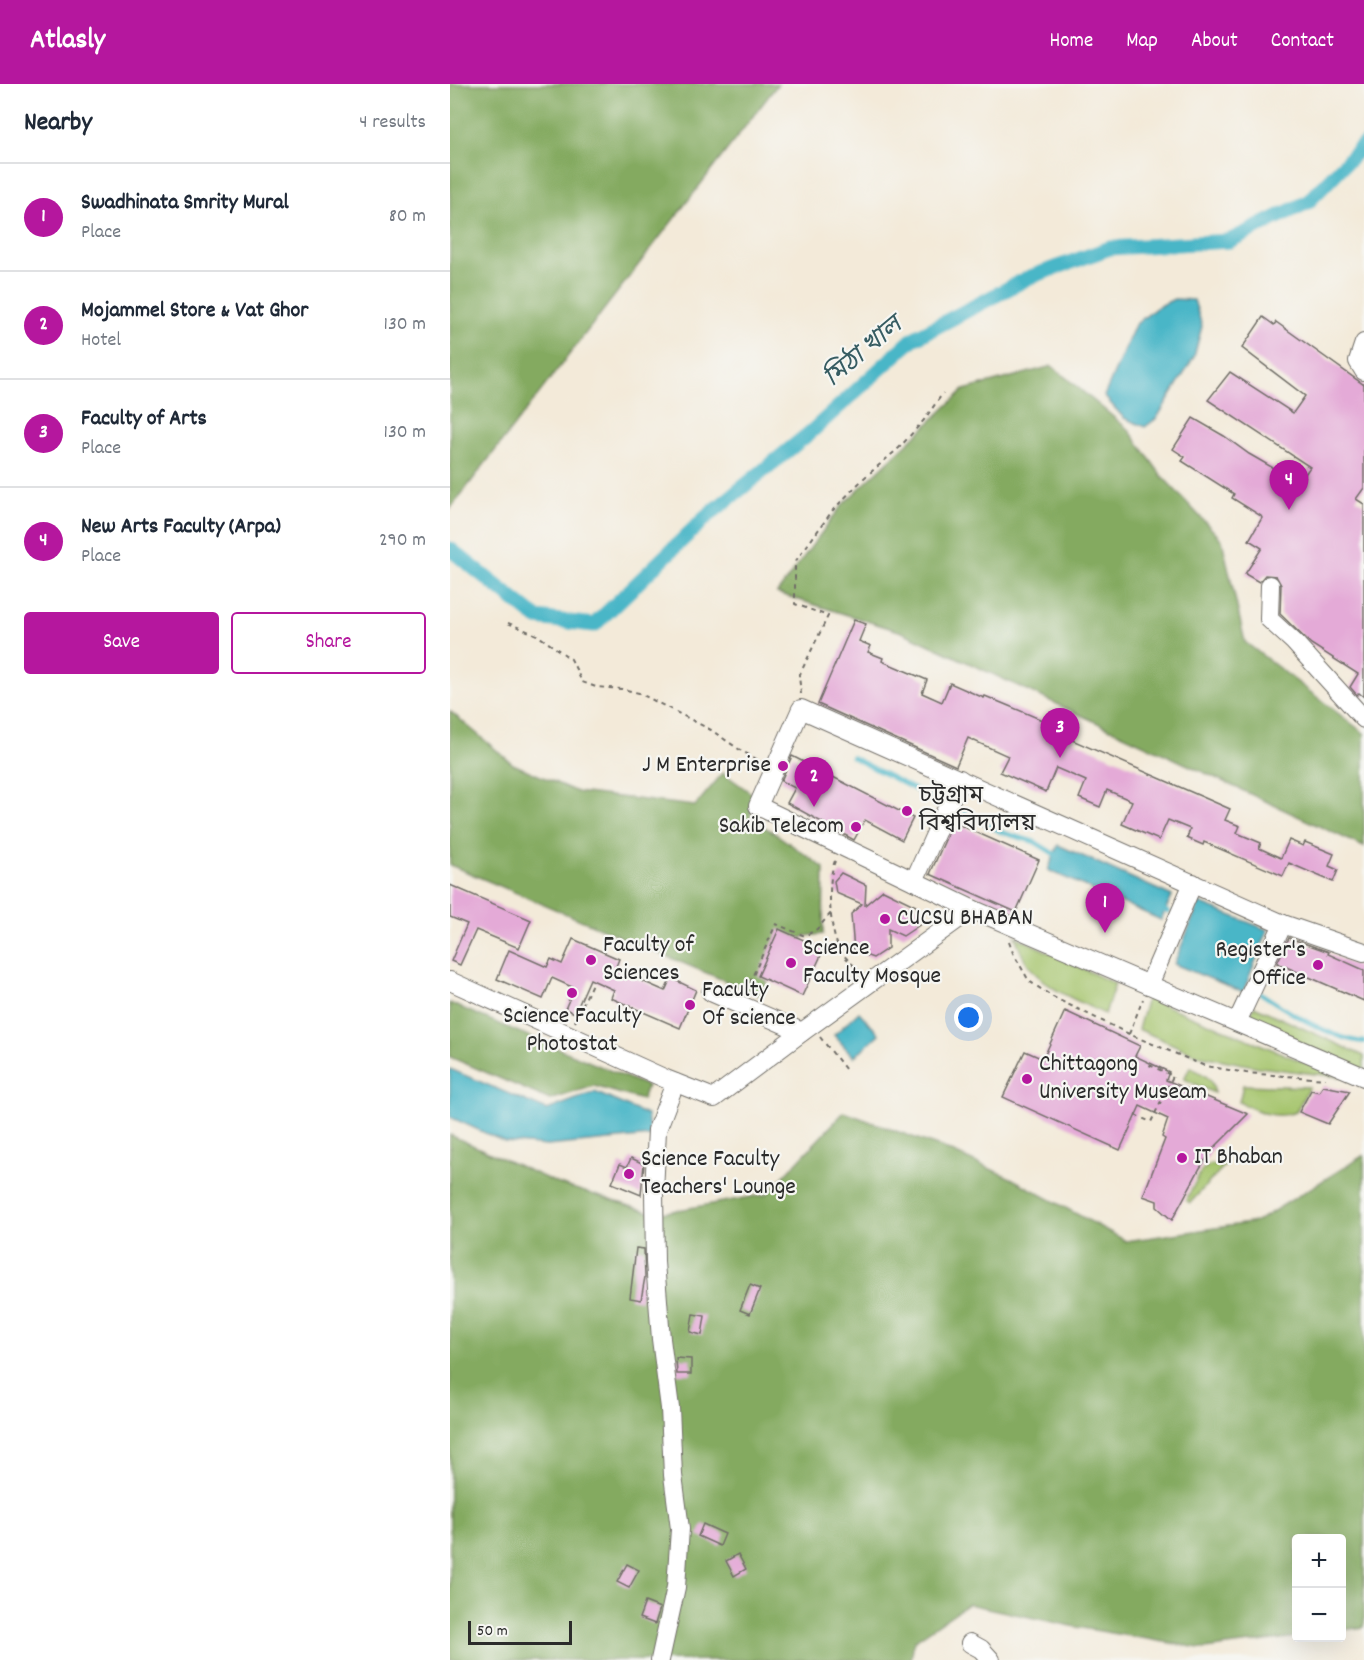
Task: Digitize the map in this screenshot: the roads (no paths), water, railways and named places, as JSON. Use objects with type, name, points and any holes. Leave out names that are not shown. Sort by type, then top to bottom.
[{"type":"street","points":[[1364,343],[1359,361],[1364,370]]},
{"type":"street","points":[[1270,585],[1269,620],[1294,642],[1364,719]]},
{"type":"street","points":[[1364,952],[1283,924],[801,709],[758,806],[972,909],[1364,1077]]},
{"type":"street","points":[[914,881],[960,780]]},
{"type":"street","points":[[1149,985],[1193,883]]},
{"type":"street","points":[[450,981],[675,1083],[714,1098],[972,909]]},
{"type":"street","points":[[1237,1023],[1283,924]]},
{"type":"street","points":[[711,992],[806,1029]]},
{"type":"street","points":[[660,1660],[676,1587],[680,1529],[673,1475],[670,1408],[661,1339],[655,1262],[654,1192],[657,1130],[675,1083]]},
{"type":"street","points":[[970,1643],[981,1649],[991,1660]]},
{"type":"water","points":[[1174,299],[1194,300],[1202,326],[1194,357],[1157,418],[1145,427],[1124,418],[1104,396],[1135,325],[1156,308]]},
{"type":"water","points":[[1058,845],[1172,896],[1161,920],[1048,870]]},
{"type":"water","points":[[1199,903],[1268,930],[1243,992],[1174,964]]},
{"type":"water","points":[[859,1012],[879,1034],[854,1057],[834,1035]]},
{"type":"water","points":[[450,1069],[547,1110],[595,1092],[647,1115],[650,1136],[547,1146],[505,1142],[450,1117]]},
{"type":"waterway","name":"মিঠা খাল","points":[[450,549],[537,618],[594,625],[705,518],[812,431],[913,339],[1030,277],[1110,248],[1229,241],[1308,202],[1364,144]]},
{"type":"waterway","points":[[852,757],[937,801]]},
{"type":"waterway","points":[[959,809],[1001,832],[1035,842],[1059,857]]},
{"type":"waterway","points":[[1160,908],[1168,912]]},
{"type":"waterway","points":[[1256,990],[1322,1029],[1351,1040],[1364,1042]]},
{"type":"place","name":"New Arts Faculty (Arpa)","points":[[1289,510]]},
{"type":"place","name":"Faculty of Arts","points":[[1060,758]]},
{"type":"place","name":"J M Enterprise","points":[[783,766]]},
{"type":"place","name":"Mojammel Store & Vat Ghor","points":[[814,807]]},
{"type":"place","name":"চট্টগ্রাম বিশ্ববিদ্যালয়","points":[[907,811]]},
{"type":"place","name":"Sakib Telecom","points":[[856,827]]},
{"type":"place","name":"CUCSU BHABAN","points":[[885,919]]},
{"type":"place","name":"Swadhinata Smrity Mural","points":[[1105,933]]},
{"type":"place","name":"Faculty of Sciences","points":[[591,960]]},
{"type":"place","name":"Science Faculty Mosque","points":[[791,963]]},
{"type":"place","name":"Register's Office","points":[[1318,965]]},
{"type":"place","name":"Science Faculty Photostat","points":[[572,993]]},
{"type":"place","name":"Faculty Of science","points":[[690,1005]]},
{"type":"place","name":"Chittagong University Museam","points":[[1027,1079]]},
{"type":"place","name":"IT Bhaban","points":[[1182,1158]]},
{"type":"place","name":"Science Faculty Teachers' Lounge","points":[[629,1174]]}]
